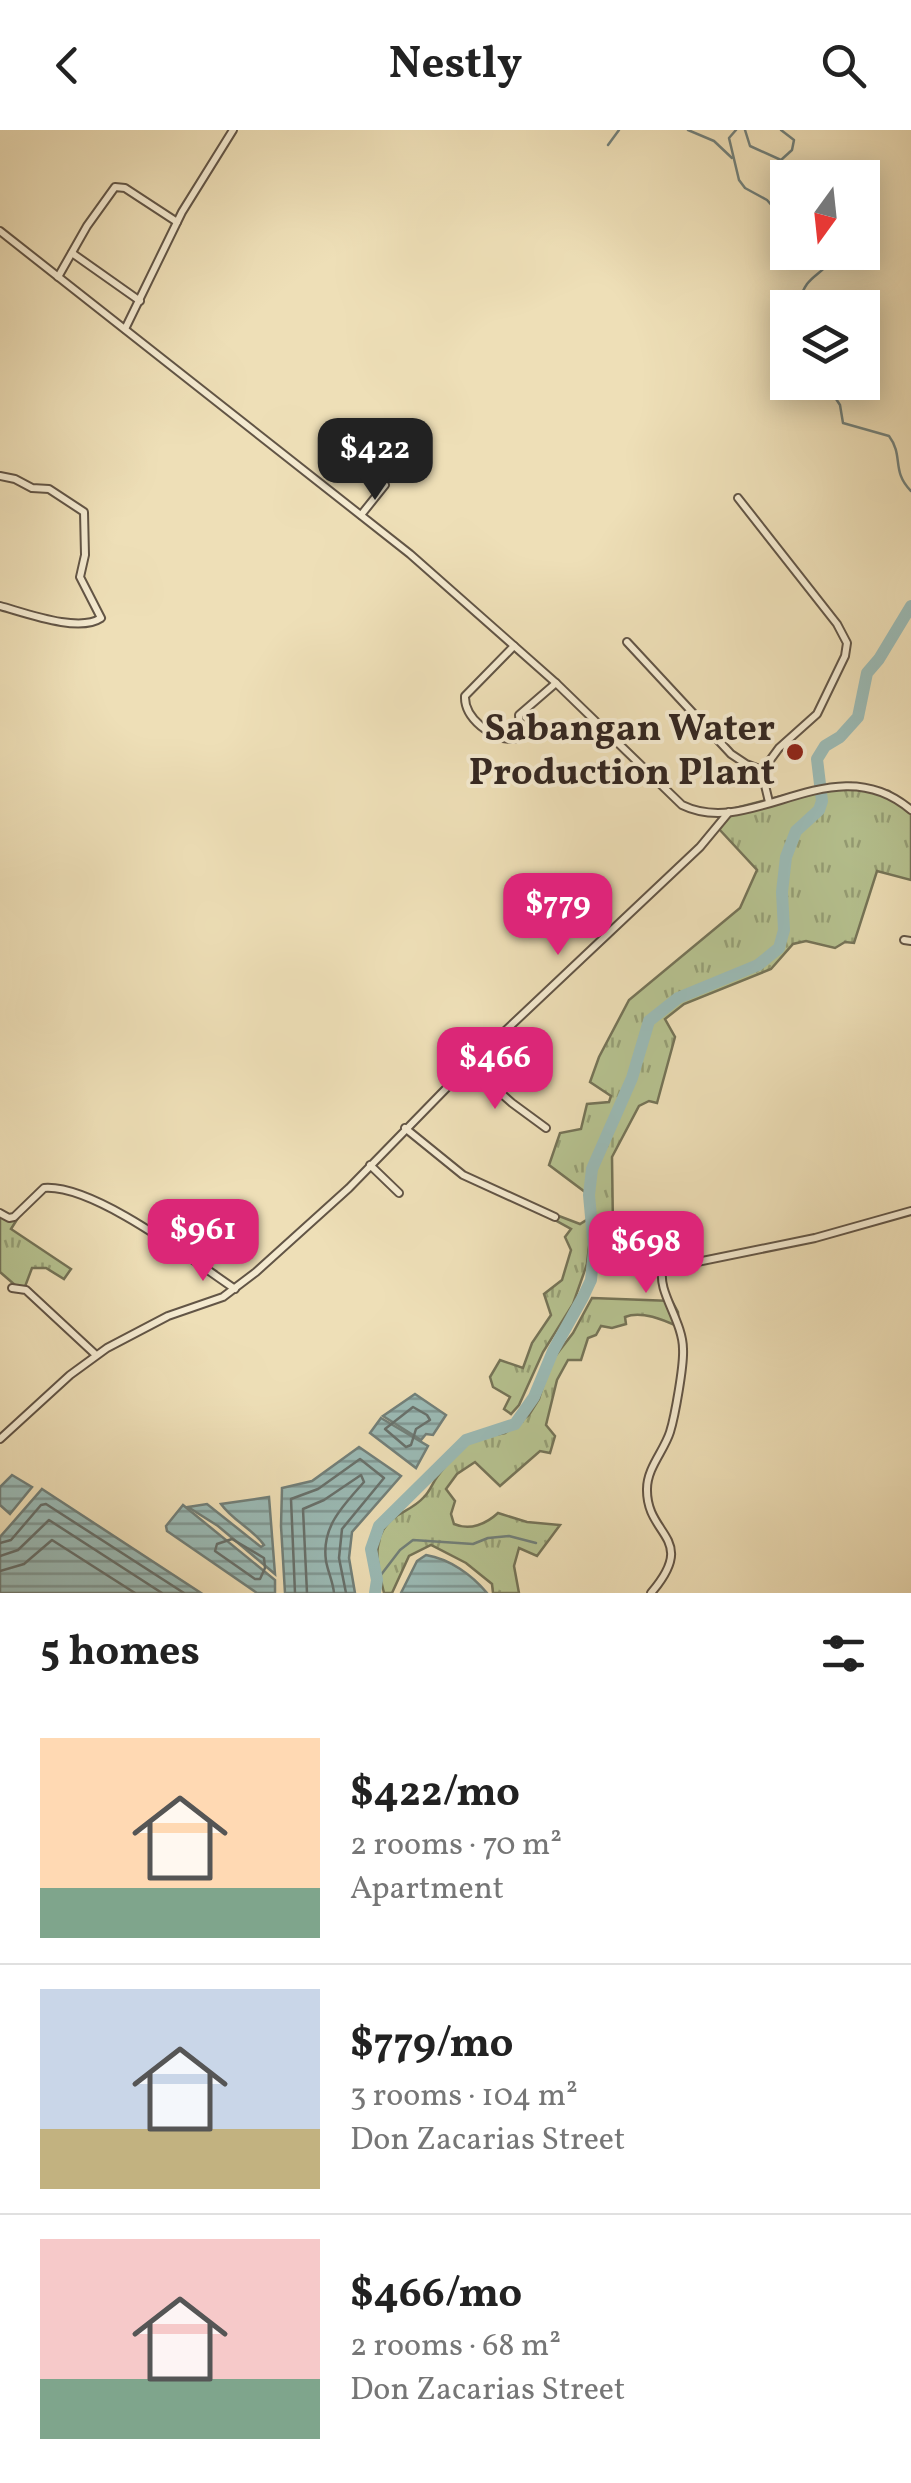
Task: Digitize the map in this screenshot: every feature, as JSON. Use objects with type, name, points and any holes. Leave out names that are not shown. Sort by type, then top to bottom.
[{"type":"street","points":[[126,329],[177,222],[233,130]]},
{"type":"street","points":[[58,277],[116,187],[125,188],[177,222]]},
{"type":"street","points":[[0,231],[361,515],[556,684],[675,800],[700,811],[730,810],[812,790],[870,787],[896,798],[911,810]]},
{"type":"street","points":[[72,253],[140,302]]},
{"type":"street","points":[[0,476],[50,490],[84,512],[86,538],[80,577],[101,618],[90,624],[70,623],[0,606]]},
{"type":"street","points":[[361,515],[385,485]]},
{"type":"street","points":[[738,498],[837,624],[847,643],[846,656],[817,714],[779,748],[764,771],[768,802]]},
{"type":"street","points":[[627,642],[731,754],[764,771]]},
{"type":"street","points":[[514,646],[464,696],[464,706],[476,720],[496,736],[514,739],[520,729],[519,715],[556,684]]},
{"type":"street","points":[[0,1440],[96,1355],[168,1316],[235,1289],[370,1165],[469,1065],[700,847],[730,810]]},
{"type":"street","points":[[469,1065],[546,1128]]},
{"type":"street","points":[[405,1128],[463,1175],[555,1217]]},
{"type":"street","points":[[370,1165],[399,1194]]},
{"type":"street","points":[[0,1213],[14,1217],[44,1188],[68,1192],[112,1210],[235,1289]]},
{"type":"street","points":[[651,1593],[668,1571],[671,1553],[667,1534],[654,1516],[648,1498],[648,1481],[670,1430],[683,1358],[678,1318],[661,1282],[663,1269],[816,1238],[911,1211]]},
{"type":"street","points":[[12,1288],[25,1290],[96,1355]]},
{"type":"green space","points":[[851,783],[889,791],[911,808],[911,880],[877,871],[854,943],[845,942],[835,948],[806,941],[793,944],[771,969],[684,1004],[665,1019],[675,1037],[657,1103],[649,1101],[639,1106],[612,1157],[613,1229],[634,1239],[643,1252],[608,1253],[592,1221],[587,1264],[573,1304],[511,1414],[504,1409],[510,1397],[493,1387],[490,1377],[500,1360],[523,1368],[532,1343],[551,1315],[544,1294],[562,1280],[571,1250],[565,1237],[571,1229],[544,1214],[546,1211],[580,1224],[591,1217],[589,1195],[549,1165],[560,1133],[581,1129],[587,1104],[609,1102],[611,1096],[590,1082],[629,1000],[740,908],[757,870],[719,829],[735,808],[813,788]]},
{"type":"green space","points":[[23,1210],[11,1229],[71,1269],[64,1279],[46,1268],[32,1268],[23,1292],[0,1272],[0,1217],[10,1219]]},
{"type":"green space","points":[[592,1298],[672,1301],[679,1327],[645,1315],[625,1317],[626,1324],[612,1328],[601,1326],[596,1335],[588,1338],[581,1360],[568,1360],[557,1380],[546,1425],[555,1436],[550,1453],[540,1451],[500,1486],[475,1462],[457,1474],[446,1489],[455,1501],[451,1514],[454,1524],[460,1526],[478,1525],[498,1513],[527,1522],[560,1525],[537,1556],[519,1548],[514,1566],[519,1593],[493,1593],[492,1584],[466,1563],[431,1545],[409,1556],[392,1593],[384,1593],[378,1550],[389,1522],[424,1497],[466,1440],[505,1433],[529,1415],[539,1399],[550,1363],[573,1333]]},
{"type":"water","points":[[415,1394],[446,1415],[433,1435],[426,1434],[421,1440],[383,1416]]},
{"type":"water","points":[[381,1418],[428,1446],[416,1468],[370,1433]]},
{"type":"water","points":[[359,1447],[401,1476],[352,1532],[349,1558],[355,1593],[285,1593],[282,1488],[312,1481]]},
{"type":"water","points":[[12,1475],[32,1487],[10,1514],[0,1505],[0,1487]]},
{"type":"water","points":[[42,1489],[201,1593],[0,1593],[0,1537]]},
{"type":"water","points":[[269,1497],[275,1574],[218,1526],[188,1507],[207,1504],[261,1547],[264,1545],[259,1539],[221,1504]]},
{"type":"water","points":[[183,1505],[275,1580],[275,1593],[257,1593],[167,1531],[166,1526]]},
{"type":"water","points":[[426,1555],[460,1569],[487,1593],[401,1593],[417,1561]]},
{"type":"waterway","points":[[608,145],[619,130]]},
{"type":"waterway","points":[[688,130],[714,141],[732,158]]},
{"type":"waterway","points":[[736,130],[729,138],[739,180],[770,203]]},
{"type":"waterway","points":[[745,130],[750,146],[781,160],[792,150],[794,140],[781,130]]},
{"type":"waterway","points":[[804,290],[822,270]]},
{"type":"waterway","points":[[837,400],[843,423],[889,436],[901,477],[911,491]]},
{"type":"waterway","points":[[375,1593],[377,1580],[371,1549],[379,1526],[466,1440],[515,1424],[534,1397],[553,1351],[583,1297],[591,1280],[594,1249],[589,1195],[592,1169],[632,1078],[649,1021],[678,998],[758,965],[779,948],[784,930],[782,892],[786,857],[796,831],[819,810],[822,801],[817,759],[825,746],[840,737],[858,717],[867,673],[911,606]]},
{"type":"waterway","points":[[377,1580],[413,1540],[473,1544],[509,1536],[536,1543]]},
{"type":"place","name":"Sabangan Water Production Plant","points":[[795,752]]}]
